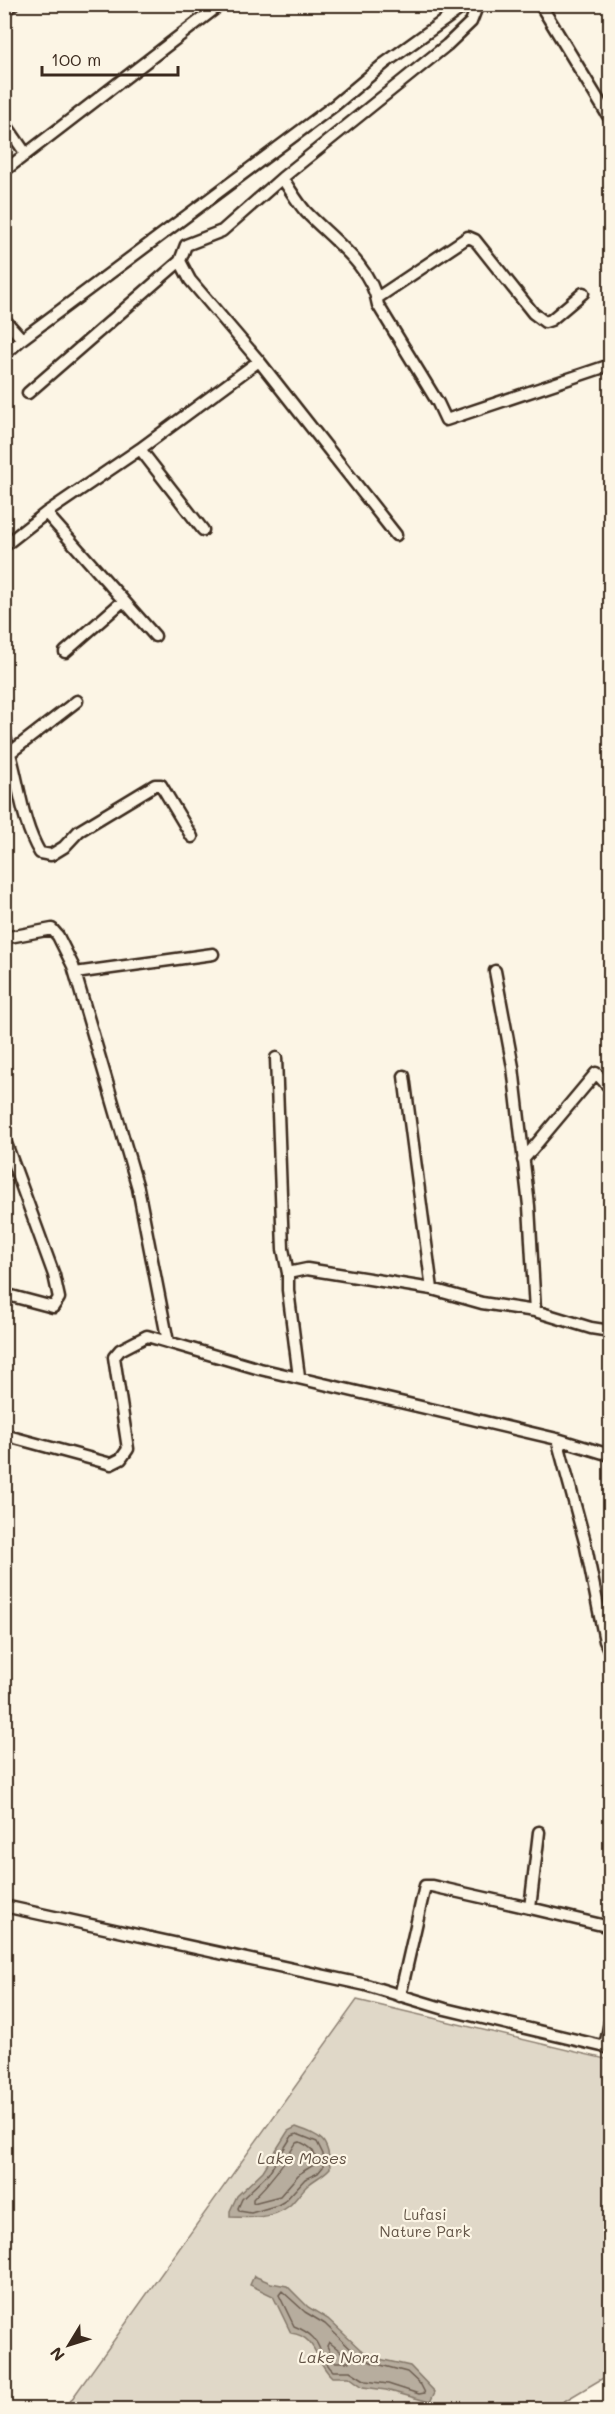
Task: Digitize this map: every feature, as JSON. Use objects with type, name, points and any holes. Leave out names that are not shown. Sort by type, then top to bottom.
[{"type":"street","points":[[4,11],[13,4]]},
{"type":"street","points":[[4,171],[221,4]]},
{"type":"street","points":[[4,355],[22,339],[335,105],[384,63],[467,4]]},
{"type":"street","points":[[28,393],[180,261],[186,245],[222,231],[282,178],[447,45],[471,22],[478,4]]},
{"type":"street","points":[[540,4],[610,119]]},
{"type":"street","points":[[4,122],[26,154]]},
{"type":"street","points":[[282,178],[305,210],[351,255],[376,289],[378,305],[446,420],[610,365]]},
{"type":"street","points":[[377,298],[468,237],[475,240],[533,313],[544,322],[551,320],[583,293]]},
{"type":"street","points":[[180,261],[190,280],[259,361],[396,535]]},
{"type":"street","points":[[4,319],[22,339]]},
{"type":"street","points":[[4,546],[46,513],[140,449],[259,361]]},
{"type":"street","points":[[140,449],[203,530]]},
{"type":"street","points":[[46,513],[155,636]]},
{"type":"street","points":[[65,652],[123,601]]},
{"type":"street","points":[[11,753],[77,701]]},
{"type":"street","points":[[4,735],[11,753],[31,838],[40,853],[51,855],[80,831],[155,785],[161,785],[192,837]]},
{"type":"street","points":[[4,938],[51,929],[58,936],[75,974],[138,1188],[168,1342]]},
{"type":"street","points":[[75,974],[213,954]]},
{"type":"street","points":[[495,971],[513,1067],[529,1206],[535,1311]]},
{"type":"street","points":[[276,1058],[283,1249],[288,1272],[288,1290],[299,1377]]},
{"type":"street","points":[[523,1160],[596,1073],[610,1088]]},
{"type":"street","points":[[404,1076],[432,1289]]},
{"type":"street","points":[[610,1094],[610,1106]]},
{"type":"street","points":[[4,1138],[54,1275],[58,1298],[52,1307],[4,1294]]},
{"type":"street","points":[[288,1272],[307,1269],[432,1289],[482,1303],[535,1311],[591,1328],[610,1331]]},
{"type":"street","points":[[4,1435],[111,1464],[121,1460],[128,1449],[114,1357],[120,1350],[147,1336],[260,1368],[557,1439],[610,1455]]},
{"type":"street","points":[[557,1439],[585,1542],[605,1641],[610,1652]]},
{"type":"street","points":[[530,1908],[539,1832]]},
{"type":"street","points":[[400,1996],[425,1886],[610,1927]]},
{"type":"street","points":[[4,1906],[366,1985],[446,2009],[608,2047],[610,2022]]},
{"type":"green space","name":"Lufasi Nature Park","points":[[357,2000],[610,2060],[610,2374],[551,2409],[64,2410]]},
{"type":"water","name":"Lake Moses","points":[[296,2127],[322,2140],[328,2151],[330,2168],[308,2185],[292,2204],[283,2210],[261,2217],[230,2217],[230,2211],[237,2196],[263,2171],[288,2131]]},
{"type":"water","name":"Lake Nora","points":[[254,2276],[287,2286],[308,2307],[328,2319],[361,2350],[375,2358],[410,2366],[435,2392],[430,2402],[386,2390],[363,2387],[349,2377],[332,2377],[326,2371],[311,2344],[300,2335],[291,2333],[273,2296],[250,2285]]}]
